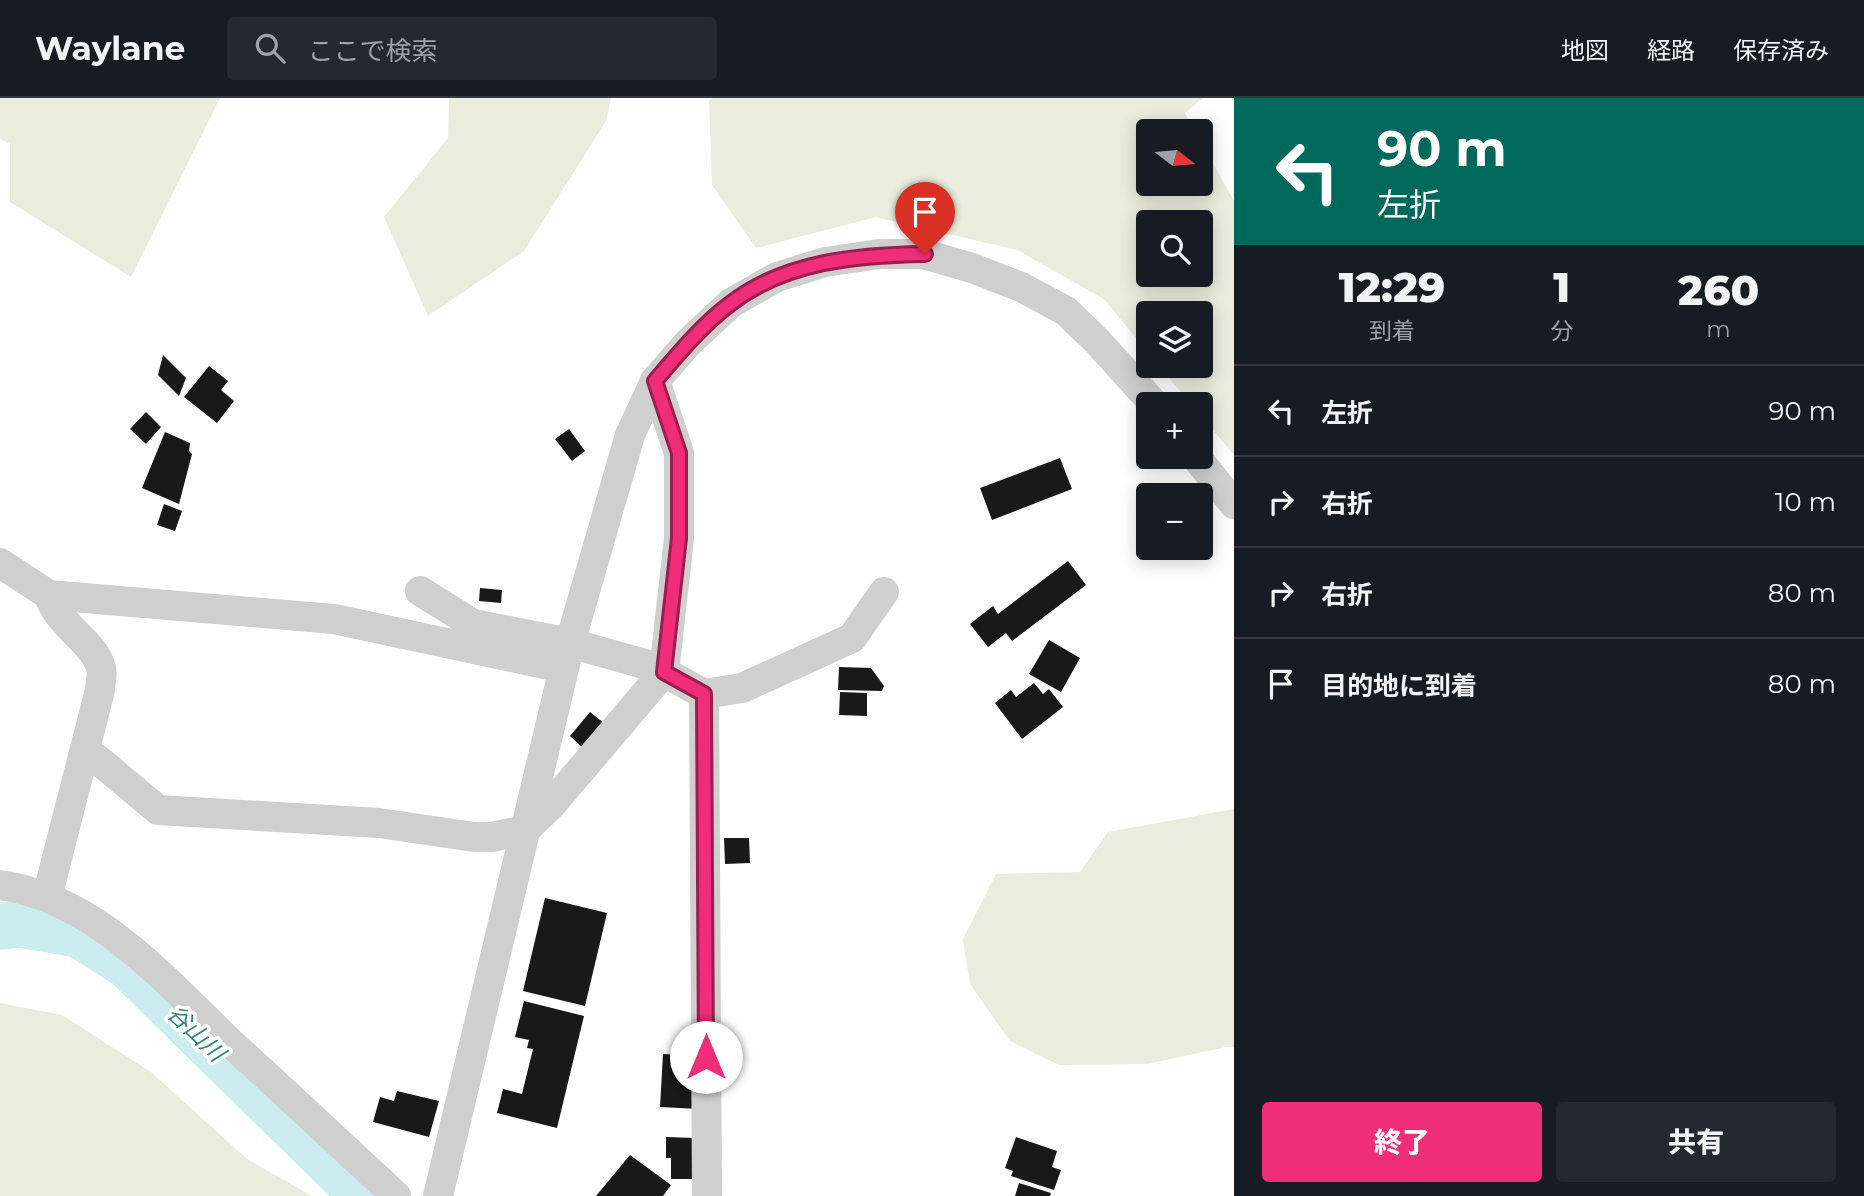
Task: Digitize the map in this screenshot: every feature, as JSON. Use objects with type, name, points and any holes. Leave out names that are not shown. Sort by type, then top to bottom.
[{"type":"street","points":[[438,1196],[566,656],[630,435],[655,381],[688,343],[731,303],[777,277],[825,262],[879,254],[925,254],[1021,287],[1066,311],[1143,392]]},
{"type":"street","points":[[84,754],[96,758],[158,810],[379,823],[474,837],[492,837],[524,830],[551,805],[664,672],[679,538],[679,453],[655,381]]},
{"type":"street","points":[[1206,469],[1234,504]]},
{"type":"street","points":[[0,563],[50,595],[334,619],[566,656],[654,667],[704,694],[742,688],[852,638],[884,592]]},
{"type":"street","points":[[420,591],[473,624],[566,656]]},
{"type":"street","points":[[47,897],[100,690],[102,670],[96,657],[54,610],[50,595]]},
{"type":"street","points":[[704,694],[707,1196]]},
{"type":"street","points":[[0,885],[26,888],[73,908],[130,949],[396,1196]]},
{"type":"shaded area","points":[[0,98],[220,98],[131,277],[10,202],[10,144],[0,139]]},
{"type":"shaded area","points":[[449,98],[611,98],[606,121],[524,251],[428,316],[384,217],[448,138]]},
{"type":"shaded area","points":[[712,98],[1203,98],[1185,113],[1188,119],[1136,119],[1136,196],[1213,196],[1213,163],[1234,201],[1234,455],[1213,430],[1213,392],[1181,392],[1169,378],[1213,378],[1213,301],[1136,301],[1136,338],[1104,299],[1017,250],[876,217],[756,248],[712,185],[709,101]]},
{"type":"shaded area","points":[[1234,809],[1234,1047],[1147,1064],[1059,1065],[1010,1041],[970,984],[963,939],[996,874],[1080,872],[1108,832]]},
{"type":"shaded area","points":[[0,1003],[62,1015],[151,1072],[247,1159],[312,1196],[0,1196]]},
{"type":"building","points":[[163,355],[186,378],[179,396],[158,375]]},
{"type":"building","points":[[209,366],[228,381],[221,390],[234,401],[217,423],[184,397]]},
{"type":"building","points":[[146,412],[161,427],[146,444],[130,429]]},
{"type":"building","points":[[569,429],[585,451],[572,461],[555,439]]},
{"type":"building","points":[[165,432],[190,443],[189,451],[192,454],[179,504],[142,488]]},
{"type":"building","points":[[1060,458],[1072,489],[992,520],[980,488]]},
{"type":"building","points":[[164,504],[182,511],[175,531],[157,525]]},
{"type":"building","points":[[1068,561],[1086,585],[1012,641],[1006,633],[988,647],[970,624],[993,606],[998,614]]},
{"type":"building","points":[[480,588],[502,590],[501,603],[479,601]]},
{"type":"building","points":[[1049,640],[1080,658],[1061,692],[1029,674]]},
{"type":"building","points":[[839,667],[871,668],[884,686],[882,691],[838,690]]},
{"type":"building","points":[[1034,683],[1043,694],[1049,689],[1063,707],[1022,739],[995,703],[1011,690],[1016,697]]},
{"type":"building","points":[[840,692],[867,693],[867,716],[839,715]]},
{"type":"building","points":[[590,712],[605,724],[584,749],[570,736]]},
{"type":"building","points":[[724,838],[749,838],[750,863],[725,864]]},
{"type":"building","points":[[545,898],[607,913],[585,1006],[523,991]]},
{"type":"building","points":[[524,1001],[584,1016],[557,1128],[497,1113],[503,1089],[522,1094],[533,1049],[527,1048],[529,1040],[515,1037]]},
{"type":"building","points":[[663,1054],[689,1055],[688,1073],[697,1074],[699,1109],[660,1107]]},
{"type":"building","points":[[397,1091],[439,1101],[429,1137],[373,1122],[380,1097],[394,1101]]},
{"type":"building","points":[[666,1137],[696,1138],[695,1179],[671,1179],[671,1158],[666,1158]]},
{"type":"building","points":[[1016,1137],[1057,1151],[1052,1167],[1061,1170],[1054,1190],[1011,1176],[1013,1171],[1005,1168]]},
{"type":"building","points":[[630,1155],[671,1185],[663,1196],[596,1196]]},
{"type":"building","points":[[1019,1183],[1051,1193],[1050,1196],[1015,1196]]},
{"type":"waterway","name":"谷山川","points":[[0,926],[20,924],[78,934],[127,965],[363,1196]]},
{"type":"route","points":[[706,1057],[704,694],[664,672],[679,538],[679,453],[655,381],[688,343],[731,303],[777,277],[825,262],[879,254],[925,254]]}]
